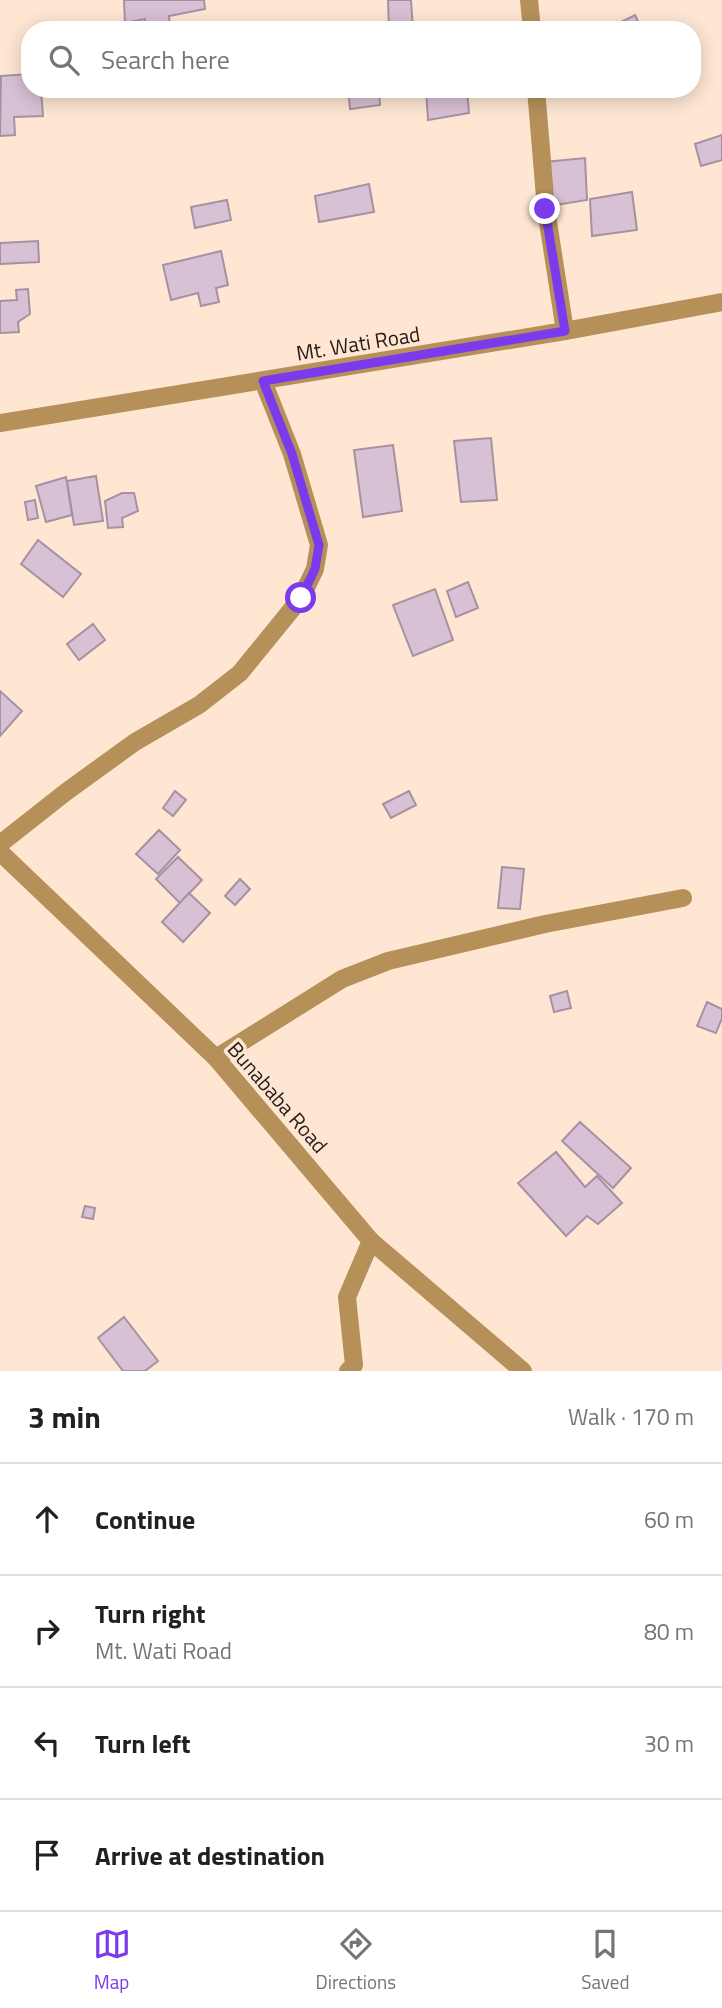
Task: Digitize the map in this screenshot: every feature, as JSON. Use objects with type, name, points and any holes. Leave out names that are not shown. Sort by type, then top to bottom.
[{"type":"street","points":[[529,0],[531,21]]},
{"type":"street","points":[[537,98],[545,209],[565,331]]},
{"type":"street","name":"Mt. Wati Road","points":[[0,423],[565,331],[722,302]]},
{"type":"street","points":[[0,844],[135,742],[199,705],[240,673],[301,598],[315,569],[319,545],[292,454],[263,381]]},
{"type":"street","name":"Bunababa Road","points":[[0,852],[215,1058],[371,1241],[523,1371]]},
{"type":"street","points":[[215,1058],[342,979],[388,961],[545,924],[683,898]]},
{"type":"street","points":[[348,1371],[354,1365],[347,1297],[371,1241]]},
{"type":"building","points":[[124,0],[204,0],[205,9],[169,16],[169,21],[125,21]]},
{"type":"building","points":[[388,0],[411,0],[412,21],[389,21]]},
{"type":"building","points":[[635,15],[638,21],[623,21]]},
{"type":"building","points":[[21,75],[21,98],[42,98],[43,116],[14,117],[15,135],[0,136],[1,76]]},
{"type":"building","points":[[349,98],[380,98],[380,105],[350,109]]},
{"type":"building","points":[[427,98],[468,98],[469,113],[428,120]]},
{"type":"building","points":[[722,135],[722,160],[701,166],[695,144]]},
{"type":"building","points":[[585,158],[587,200],[549,206],[545,162]]},
{"type":"building","points":[[369,184],[374,212],[319,222],[315,196]]},
{"type":"building","points":[[632,192],[637,230],[592,236],[590,199]]},
{"type":"building","points":[[227,200],[231,220],[195,228],[191,207]]},
{"type":"building","points":[[38,241],[39,262],[0,264],[0,243]]},
{"type":"building","points":[[221,251],[228,285],[216,288],[219,302],[201,306],[198,293],[171,300],[163,265]]},
{"type":"building","points":[[28,289],[30,314],[18,322],[19,332],[0,333],[0,301],[17,300],[16,290]]},
{"type":"building","points":[[491,438],[497,500],[461,502],[454,441]]},
{"type":"building","points":[[393,445],[402,511],[363,517],[354,450]]},
{"type":"building","points":[[96,476],[103,521],[74,525],[67,481]]},
{"type":"building","points":[[66,477],[72,515],[46,522],[36,486]]},
{"type":"building","points":[[122,493],[134,493],[138,511],[122,518],[123,527],[108,528],[105,501]]},
{"type":"building","points":[[35,500],[38,518],[28,520],[25,502]]},
{"type":"building","points":[[38,540],[81,574],[63,597],[21,564]]},
{"type":"building","points":[[468,582],[478,608],[456,617],[447,591]]},
{"type":"building","points":[[435,589],[453,640],[413,656],[393,605]]},
{"type":"building","points":[[93,624],[105,640],[79,660],[67,644]]},
{"type":"building","points":[[0,691],[22,711],[0,736]]},
{"type":"building","points":[[175,791],[186,800],[173,816],[163,808]]},
{"type":"building","points":[[409,791],[416,805],[391,818],[383,804]]},
{"type":"building","points":[[159,830],[180,850],[158,874],[136,854]]},
{"type":"building","points":[[178,857],[202,880],[180,903],[156,879]]},
{"type":"building","points":[[502,867],[524,869],[520,909],[498,908]]},
{"type":"building","points":[[240,879],[250,889],[235,905],[225,896]]},
{"type":"building","points":[[189,893],[210,913],[183,942],[162,922]]},
{"type":"building","points":[[567,991],[571,1008],[554,1012],[550,996]]},
{"type":"building","points":[[707,1002],[722,1009],[722,1018],[716,1033],[697,1026]]},
{"type":"building","points":[[580,1122],[631,1168],[613,1188],[562,1141]]},
{"type":"building","points":[[556,1152],[585,1187],[597,1176],[622,1203],[598,1224],[587,1216],[566,1236],[518,1183]]},
{"type":"building","points":[[85,1206],[95,1208],[93,1219],[82,1217]]},
{"type":"building","points":[[124,1317],[158,1361],[145,1371],[123,1371],[98,1338]]},
{"type":"route","points":[[301,598],[315,569],[319,545],[292,454],[263,381],[565,331],[545,209]]}]
